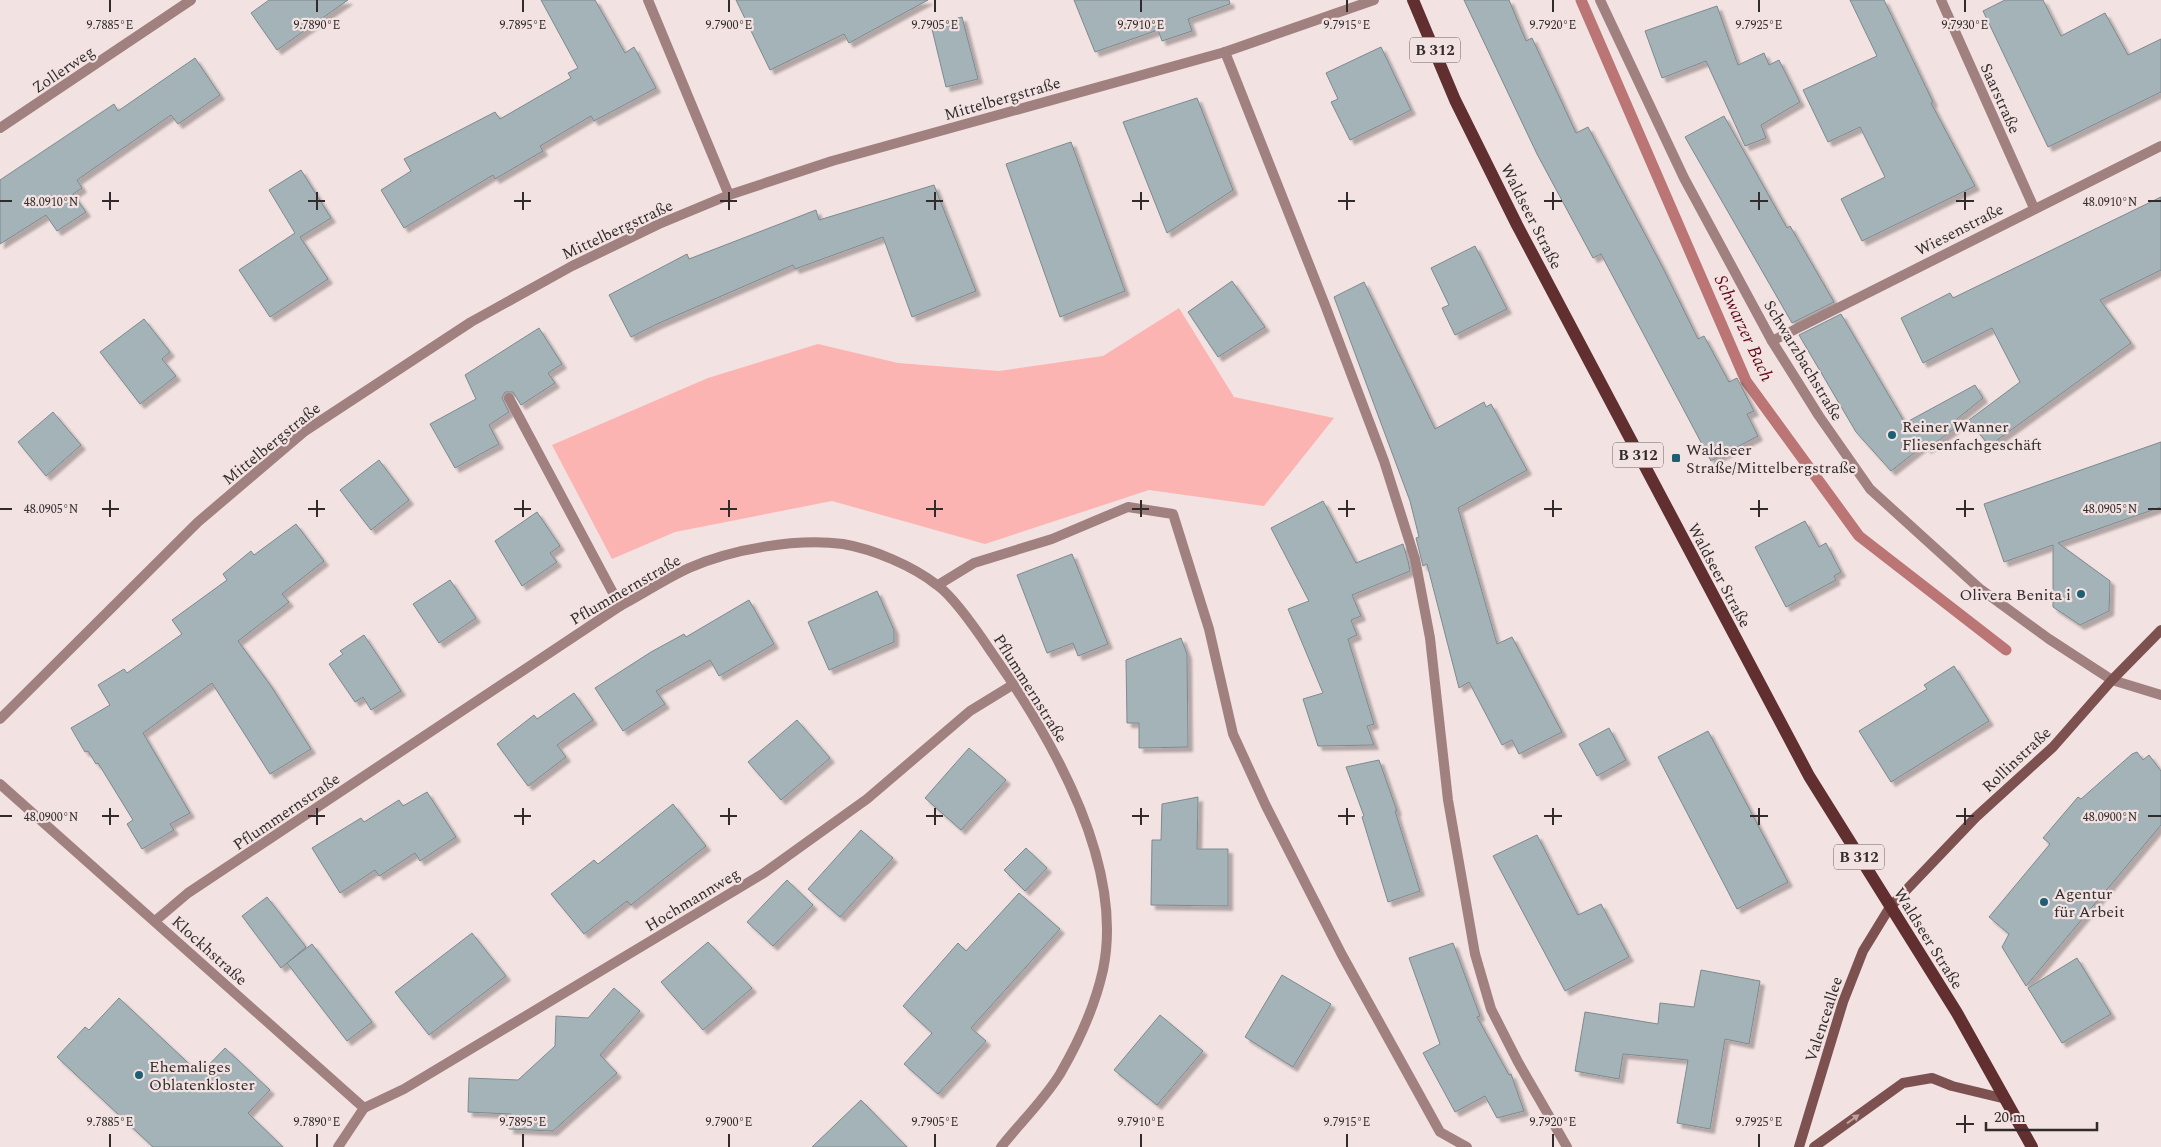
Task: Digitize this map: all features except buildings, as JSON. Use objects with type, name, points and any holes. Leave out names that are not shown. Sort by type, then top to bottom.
[{"type":"main road","name":"Waldseer Straße","points":[[1413,0],[1455,100],[1517,225],[1809,776],[1957,1013],[2032,1147]]},
{"type":"street","name":"Zollerweg","points":[[0,128],[191,0]]},
{"type":"street","points":[[648,0],[729,195]]},
{"type":"street","name":"Mittelbergstraße","points":[[0,719],[198,522],[305,431],[471,322],[572,266],[659,224],[729,195],[851,156],[1225,52],[1374,0]]},
{"type":"street","name":"Schwarzbachstraße","points":[[1600,0],[1684,178],[1772,341],[1819,416],[1870,489],[1979,588],[2112,680],[2161,695]]},
{"type":"street","name":"Saarstraße","points":[[1941,0],[2034,208]]},
{"type":"street","points":[[1225,52],[1322,295],[1384,461],[1415,559],[1430,638],[1449,809],[1475,954],[1491,1009],[1518,1062],[1568,1147]]},
{"type":"street","name":"Wiesenstraße","points":[[1772,341],[2161,146]]},
{"type":"street","points":[[509,398],[620,606]]},
{"type":"street","points":[[938,585],[974,564],[1052,539],[1128,508],[1173,514],[1209,629],[1233,734],[1266,806],[1342,955],[1440,1132],[1467,1147]]},
{"type":"street","name":"Pflummernstraße","points":[[155,921],[188,892],[620,606],[690,568],[750,549],[806,542],[844,544],[886,556],[938,585],[978,632],[1014,684],[1054,750],[1080,810],[1098,864],[1107,916],[1103,969],[1089,1016],[1059,1075],[1001,1147]]},
{"type":"street","name":"Rollinstraße","points":[[1890,907],[1976,818],[2053,747],[2112,680],[2161,630]]},
{"type":"street","name":"Hochmannweg","points":[[364,1108],[404,1089],[764,874],[867,799],[970,711],[1014,684]]},
{"type":"street","name":"Klockhstraße","points":[[0,784],[364,1108]]},
{"type":"street","name":"Valenceallee","points":[[1799,1147],[1843,1002],[1859,960],[1890,907]]},
{"type":"street","points":[[1814,1147],[1903,1083],[1932,1078],[1952,1086],[2006,1099]]},
{"type":"street","points":[[338,1147],[364,1108]]},
{"type":"shaded area","points":[[1179,308],[1234,397],[1334,418],[1264,506],[1149,490],[985,544],[832,501],[675,532],[612,559],[552,445],[708,378],[818,344],[898,363],[999,371],[1103,356]]},
{"type":"waterway","name":"Schwarzer Bach","points":[[1581,0],[1746,381],[1859,536],[2006,650]]},
{"type":"place","name":"Reiner Wanner Fliesenfachgeschäft","points":[[1892,435]]},
{"type":"place","name":"Waldseer Straße/Mittelbergstraße","points":[[1676,458]]},
{"type":"place","name":"Olivera Benita i","points":[[2081,594]]},
{"type":"place","name":"Agentur für Arbeit","points":[[2044,902]]},
{"type":"place","name":"Ehemaliges Oblatenkloster","points":[[139,1075]]}]
